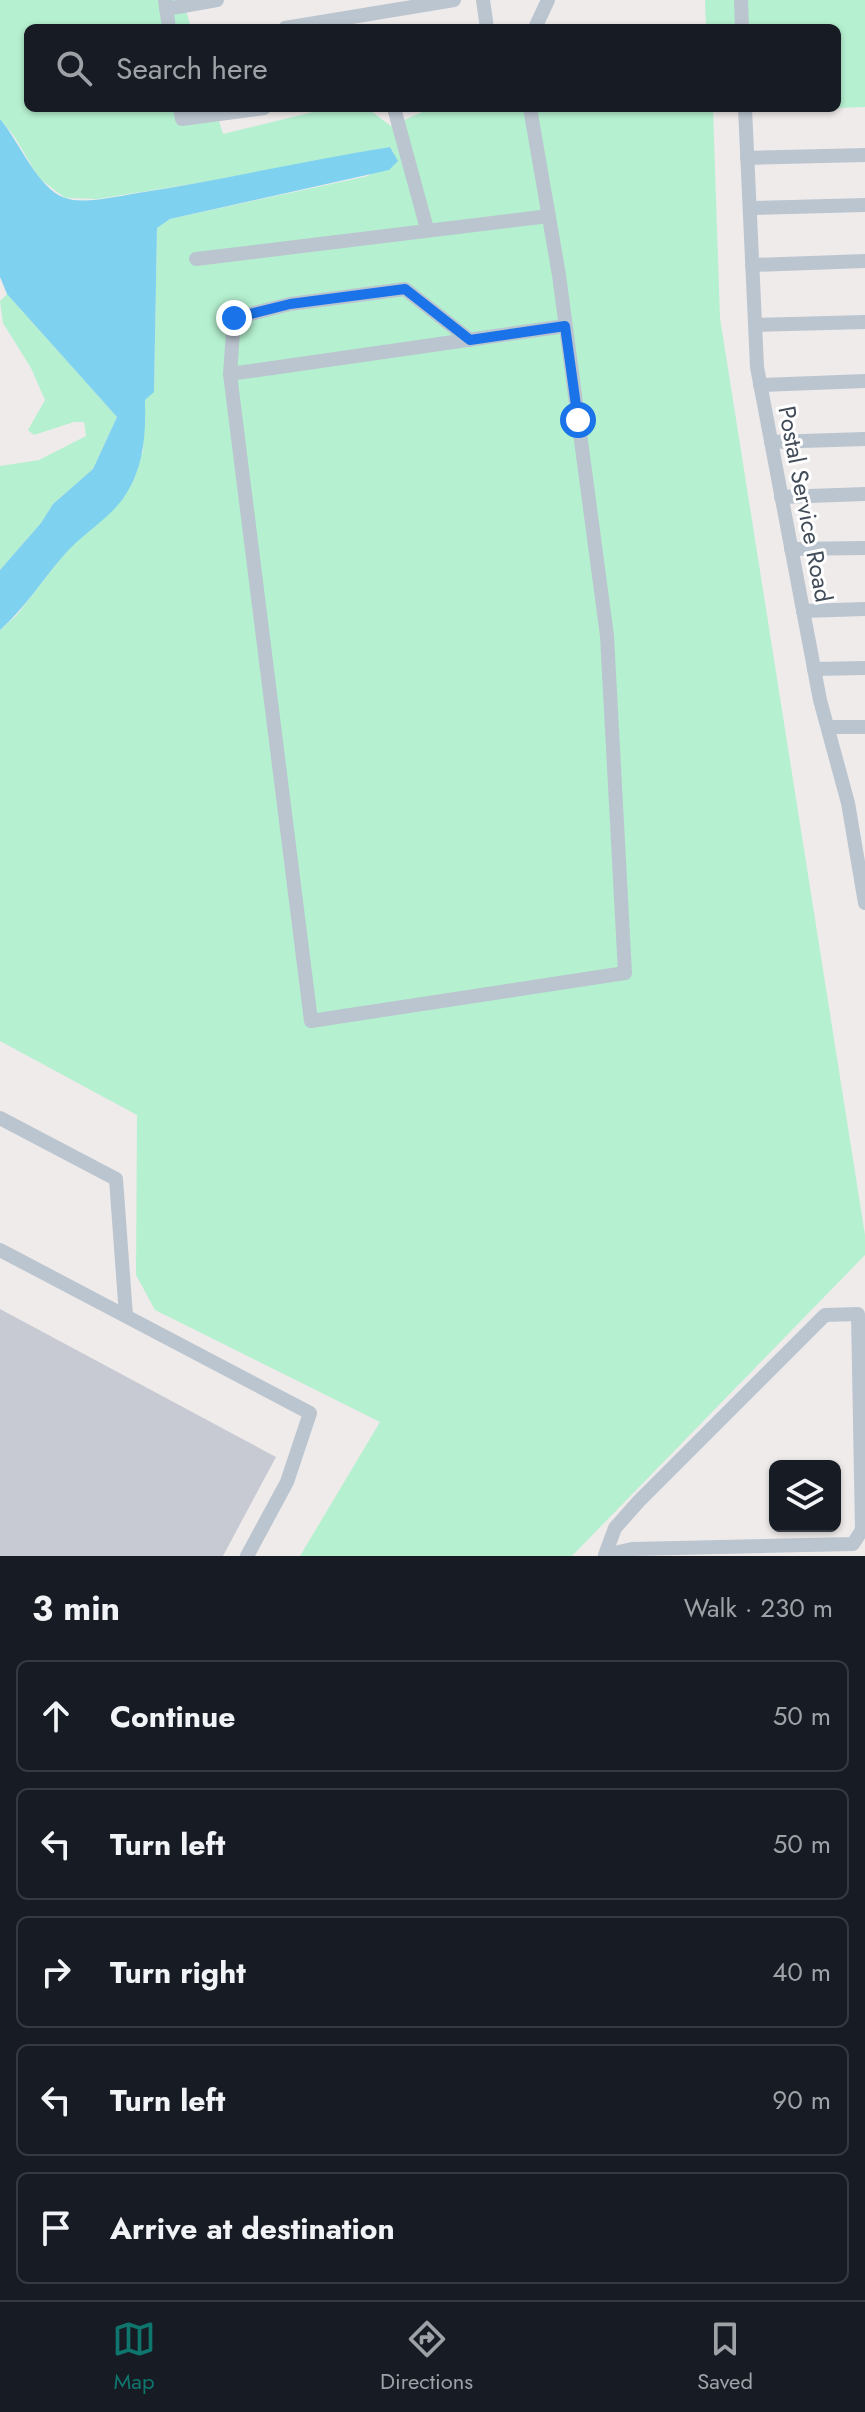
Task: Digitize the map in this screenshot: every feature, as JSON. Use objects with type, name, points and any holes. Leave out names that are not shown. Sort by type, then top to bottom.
[{"type":"street","points":[[168,24],[165,4],[217,0]]},
{"type":"street","points":[[309,24],[454,0]]},
{"type":"street","points":[[483,0],[486,24]]},
{"type":"street","points":[[537,24],[548,0]]},
{"type":"street","points":[[741,0],[742,24]]},
{"type":"street","points":[[181,112],[182,119],[234,112]]},
{"type":"street","points":[[395,112],[427,229]]},
{"type":"street","points":[[470,340],[405,289],[290,304],[234,318],[230,374],[311,1021],[625,973],[607,636],[549,216],[531,112]]},
{"type":"street","name":"Postal Service Road","points":[[745,112],[760,385],[814,669],[848,803],[865,903]]},
{"type":"street","points":[[747,158],[865,155]]},
{"type":"street","points":[[750,208],[865,205]]},
{"type":"street","points":[[196,259],[549,216]]},
{"type":"street","points":[[752,265],[865,261]]},
{"type":"street","points":[[755,325],[865,322]]},
{"type":"street","points":[[230,374],[565,326]]},
{"type":"street","points":[[760,385],[865,381]]},
{"type":"street","points":[[771,442],[865,439]]},
{"type":"street","points":[[781,497],[865,494]]},
{"type":"street","points":[[791,549],[865,548]]},
{"type":"street","points":[[803,611],[865,609]]},
{"type":"street","points":[[814,669],[865,668]]},
{"type":"street","points":[[828,727],[865,727]]},
{"type":"street","points":[[848,803],[865,802]]},
{"type":"street","points":[[0,1118],[116,1179],[126,1316]]},
{"type":"street","points":[[0,1250],[310,1413],[287,1482],[247,1556]]},
{"type":"street","points":[[595,1556],[605,1556],[632,1549],[853,1544],[862,1530],[858,1314],[825,1315],[635,1506],[615,1528],[605,1556]]},
{"type":"green space","points":[[0,0],[183,0],[190,24],[24,24],[24,112],[216,112],[223,134],[313,112],[372,112],[391,126],[422,112],[713,112],[720,318],[865,1235],[865,1255],[572,1556],[300,1556],[380,1422],[155,1310],[136,1275],[137,1115],[0,1041],[0,630],[16,616],[143,452],[145,400],[154,391],[157,228],[170,219],[368,176],[394,153],[390,147],[97,199],[65,198],[39,178],[0,119]]},
{"type":"green space","points":[[705,0],[865,0],[865,107],[841,108],[841,24],[706,24]]},
{"type":"green space","points":[[7,294],[117,417],[93,469],[53,504],[41,523],[0,570],[0,466],[39,460],[86,436],[84,422],[74,422],[34,435],[28,430],[45,400],[31,368],[3,323],[0,301]]},
{"type":"water","points":[[0,119],[46,185],[55,193],[73,200],[115,197],[390,147],[398,161],[389,170],[170,219],[157,228],[154,392],[145,400],[144,439],[135,477],[116,508],[71,548],[0,630],[0,570],[41,523],[53,504],[93,469],[117,417],[7,294],[0,277]]},
{"type":"building","points":[[0,1309],[276,1457],[223,1556],[0,1556]]},
{"type":"route","points":[[234,318],[290,304],[405,289],[470,340],[565,326],[578,420]]}]
